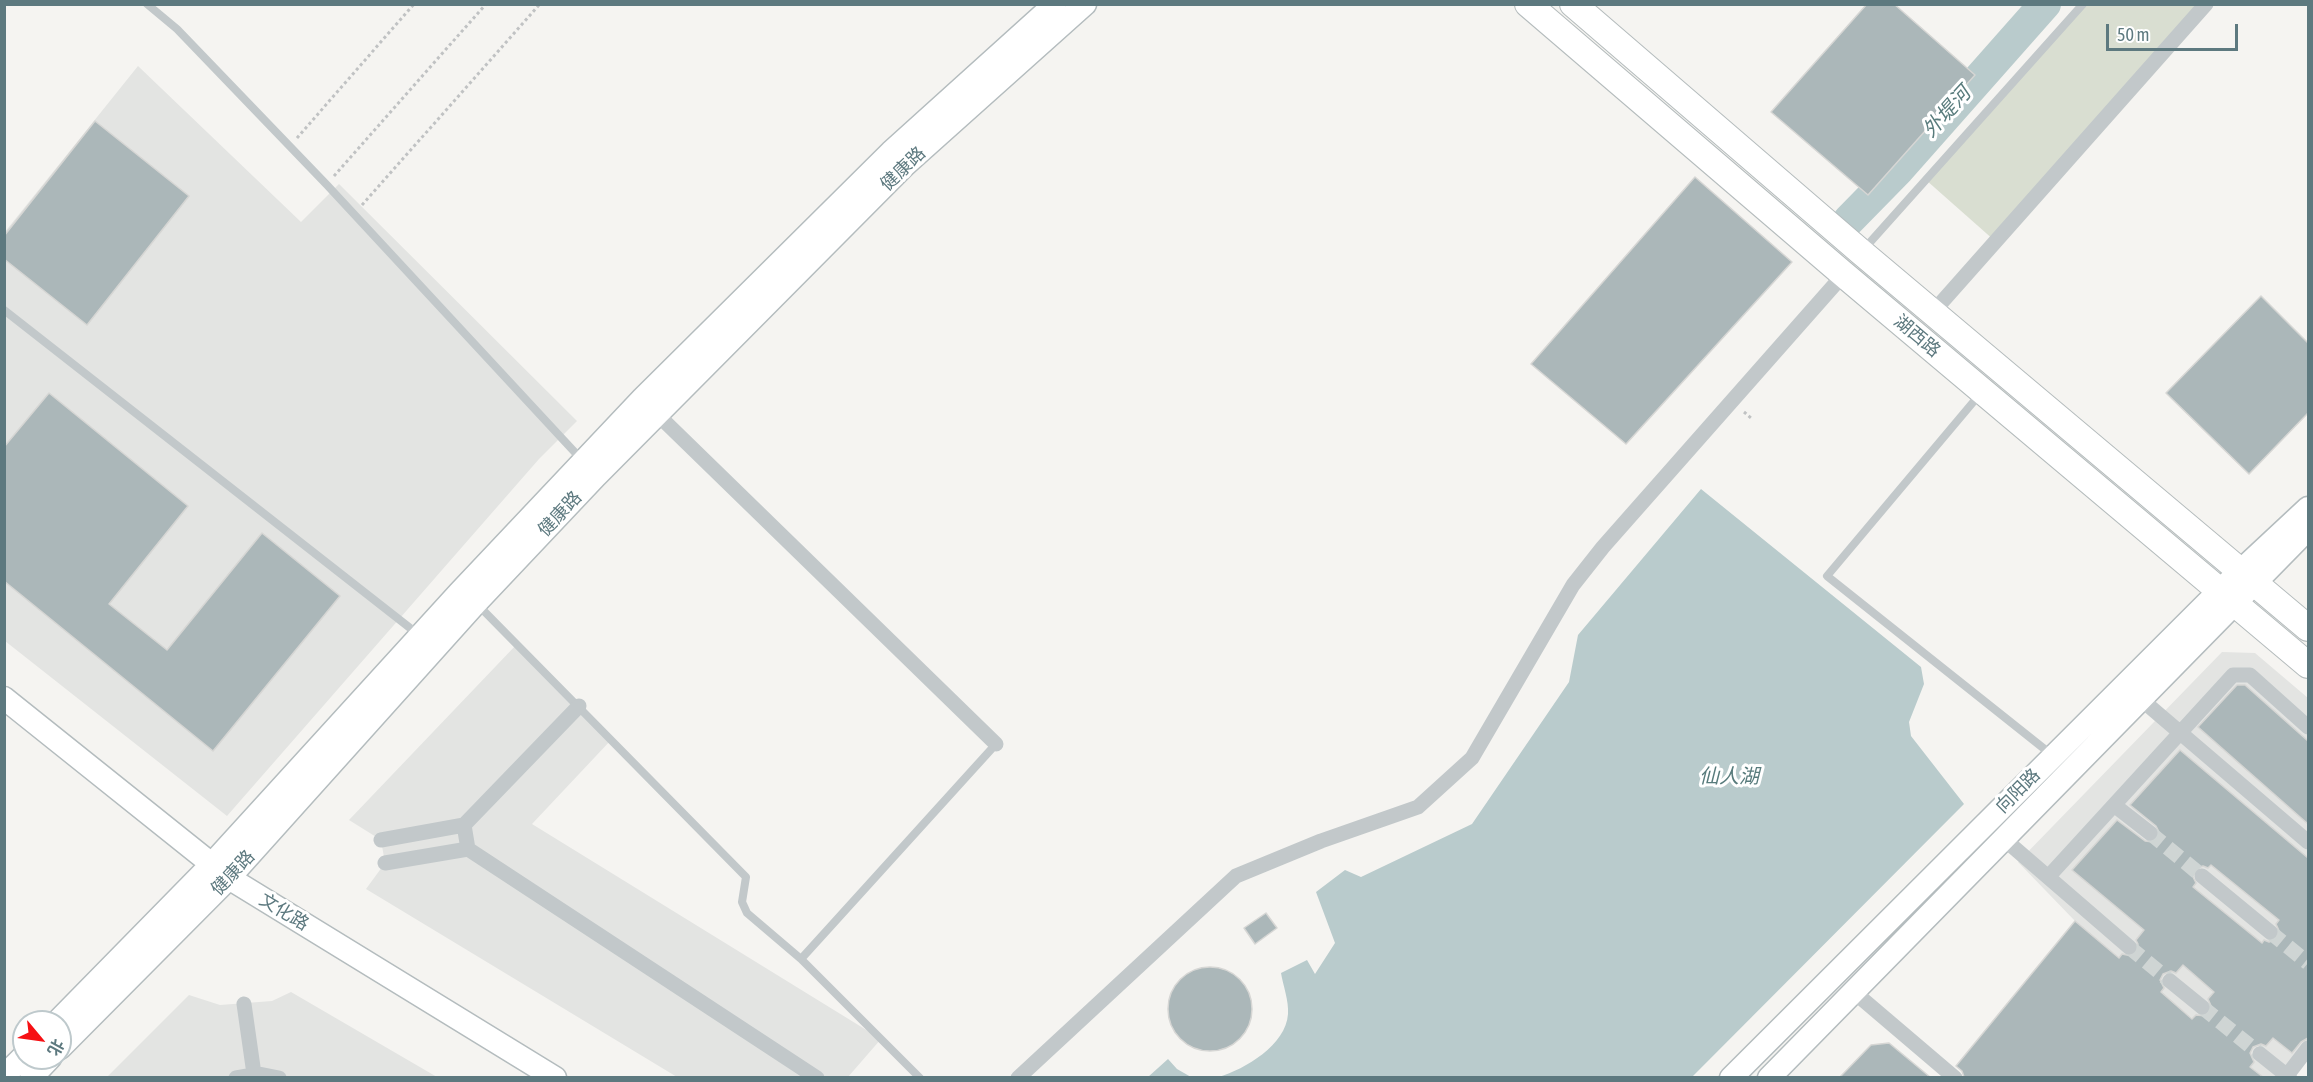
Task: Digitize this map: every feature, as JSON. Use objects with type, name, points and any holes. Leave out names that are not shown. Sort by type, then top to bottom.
[{"type":"main road","name":"健康路","points":[[70,1010],[220,871],[420,636],[643,398],[891,152],[1055,4]]},
{"type":"main road","name":"健康路","points":[[72,1035],[220,871],[657,414],[905,165],[1086,4]]},
{"type":"main road","name":"湖西路","points":[[1528,4],[2308,665]]},
{"type":"main road","name":"湖西路","points":[[1573,4],[1862,252],[2308,628]]},
{"type":"main road","name":"向阳路","points":[[2249,576],[2308,508]]},
{"type":"main road","name":"向阳路","points":[[1731,1077],[2054,756],[2249,576],[2308,529]]},
{"type":"main road","name":"向阳路","points":[[1768,1077],[2142,700],[2228,596]]},
{"type":"main road","name":"文化路","points":[[4,698],[220,871],[555,1077]]},
{"type":"street","points":[[1933,312],[2206,4]]},
{"type":"street","points":[[1018,1077],[1236,876],[1321,841],[1418,807],[1472,758],[1573,585],[1603,547],[1844,274]]},
{"type":"street","points":[[657,414],[996,744]]},
{"type":"street","points":[[2049,876],[2233,675],[2250,675],[2308,727]]},
{"type":"street","points":[[2142,700],[2308,842]]},
{"type":"street","points":[[381,840],[464,825],[579,706]]},
{"type":"street","points":[[2114,805],[2150,833]]},
{"type":"street","points":[[464,825],[468,849]]},
{"type":"street","points":[[2004,839],[2129,947]]},
{"type":"street","points":[[385,862],[468,849],[818,1077]]},
{"type":"street","points":[[2202,876],[2270,932]]},
{"type":"street","points":[[2170,981],[2202,1007]]},
{"type":"street","points":[[1854,992],[1955,1077]]},
{"type":"street","points":[[244,1004],[254,1074]]},
{"type":"street","points":[[2260,1054],[2287,1077],[2308,1048]]},
{"type":"street","points":[[236,1077],[254,1074],[279,1077]]},
{"type":"lane","points":[[147,4],[177,29],[354,213],[583,461]]},
{"type":"lane","points":[[1862,252],[2083,4]]},
{"type":"lane","points":[[4,310],[420,636]]},
{"type":"lane","points":[[1982,391],[1827,576],[2054,756]]},
{"type":"lane","points":[[2249,576],[2308,497]]},
{"type":"lane","points":[[2249,576],[2308,537]]},
{"type":"lane","points":[[476,603],[746,877],[742,902],[747,913],[801,959],[920,1077]]},
{"type":"lane","points":[[801,959],[996,744]]},
{"type":"path","points":[[290,146],[414,4]]},
{"type":"path","points":[[327,185],[486,4]]},
{"type":"path","points":[[354,213],[540,4]]},
{"type":"shaded area","points":[[2083,5],[2206,5],[1995,241],[1926,180]]},
{"type":"shaded area","points":[[138,66],[301,222],[339,184],[577,421],[539,459],[227,816],[5,641],[4,233]]},
{"type":"shaded area","points":[[517,644],[611,740],[532,824],[881,1039],[848,1077],[677,1077],[366,889],[385,863],[381,840],[349,820]]},
{"type":"shaded area","points":[[2222,652],[2255,653],[2308,698],[2308,1048],[2285,1077],[2263,1077],[2075,921],[2018,862]]},
{"type":"shaded area","points":[[291,992],[437,1077],[106,1078],[189,995],[220,1005],[272,1001]]},
{"type":"water","name":"仙人湖","points":[[1701,489],[1921,667],[1924,684],[1909,722],[1911,736],[1964,804],[1692,1077],[1219,1077],[1252,1062],[1280,1036],[1286,1025],[1288,1014],[1281,973],[1307,960],[1315,974],[1335,943],[1316,892],[1345,870],[1361,877],[1472,824],[1569,682],[1578,635]]},
{"type":"water","points":[[1168,1059],[1177,1069],[1191,1077],[1148,1077]]},
{"type":"building","points":[[1867,4],[1894,4],[1975,75],[1868,195],[1771,112]]},
{"type":"building","points":[[95,121],[189,196],[87,325],[4,259],[4,236]]},
{"type":"building","points":[[1695,177],[1792,262],[1626,444],[1531,364]]},
{"type":"building","points":[[2261,296],[2308,343],[2308,413],[2249,474],[2166,393]]},
{"type":"building","points":[[49,393],[188,506],[109,604],[167,650],[262,533],[340,596],[213,751],[4,581],[4,447]]},
{"type":"building","points":[[2237,685],[2245,685],[2308,741],[2308,824],[2198,727]]},
{"type":"building","points":[[2180,750],[2308,858],[2308,1038],[2301,1042],[2292,1053],[2273,1038],[2266,1046],[2261,1044],[2253,1047],[2250,1053],[2254,1062],[2250,1067],[2263,1077],[1964,1077],[1962,1071],[1956,1066],[2075,921],[2119,958],[2122,954],[2132,956],[2137,953],[2136,940],[2144,930],[2072,870],[2117,820],[2145,841],[2153,842],[2157,839],[2160,834],[2156,826],[2130,805]],"holes":[[[2211,865],[2279,920],[2276,924],[2280,933],[2277,939],[2269,942],[2264,940],[2262,943],[2193,887],[2196,883],[2192,875],[2195,869],[2203,866],[2208,868]],[[2183,965],[2214,992],[2208,999],[2212,1008],[2206,1016],[2196,1015],[2192,1019],[2161,992],[2164,988],[2160,980],[2163,974],[2171,971],[2176,973]]]},
{"type":"building","points":[[1266,913],[1277,928],[1255,944],[1244,928]]},
{"type":"building","points":[[1202,967],[1218,967],[1234,974],[1245,985],[1252,1001],[1249,1025],[1240,1039],[1218,1051],[1202,1051],[1186,1044],[1175,1033],[1168,1017],[1168,1001],[1175,985],[1186,974]]},
{"type":"building","points":[[1889,1043],[1930,1077],[1840,1077],[1871,1045]]},
{"type":"waterway","name":"外堤河","points":[[1849,220],[1899,169],[2045,4]]},
{"type":"tunnel","points":[[2150,833],[2202,876]]},
{"type":"tunnel","points":[[2270,932],[2308,963]]},
{"type":"tunnel","points":[[2129,947],[2170,981]]},
{"type":"tunnel","points":[[2202,1007],[2260,1054]]}]
